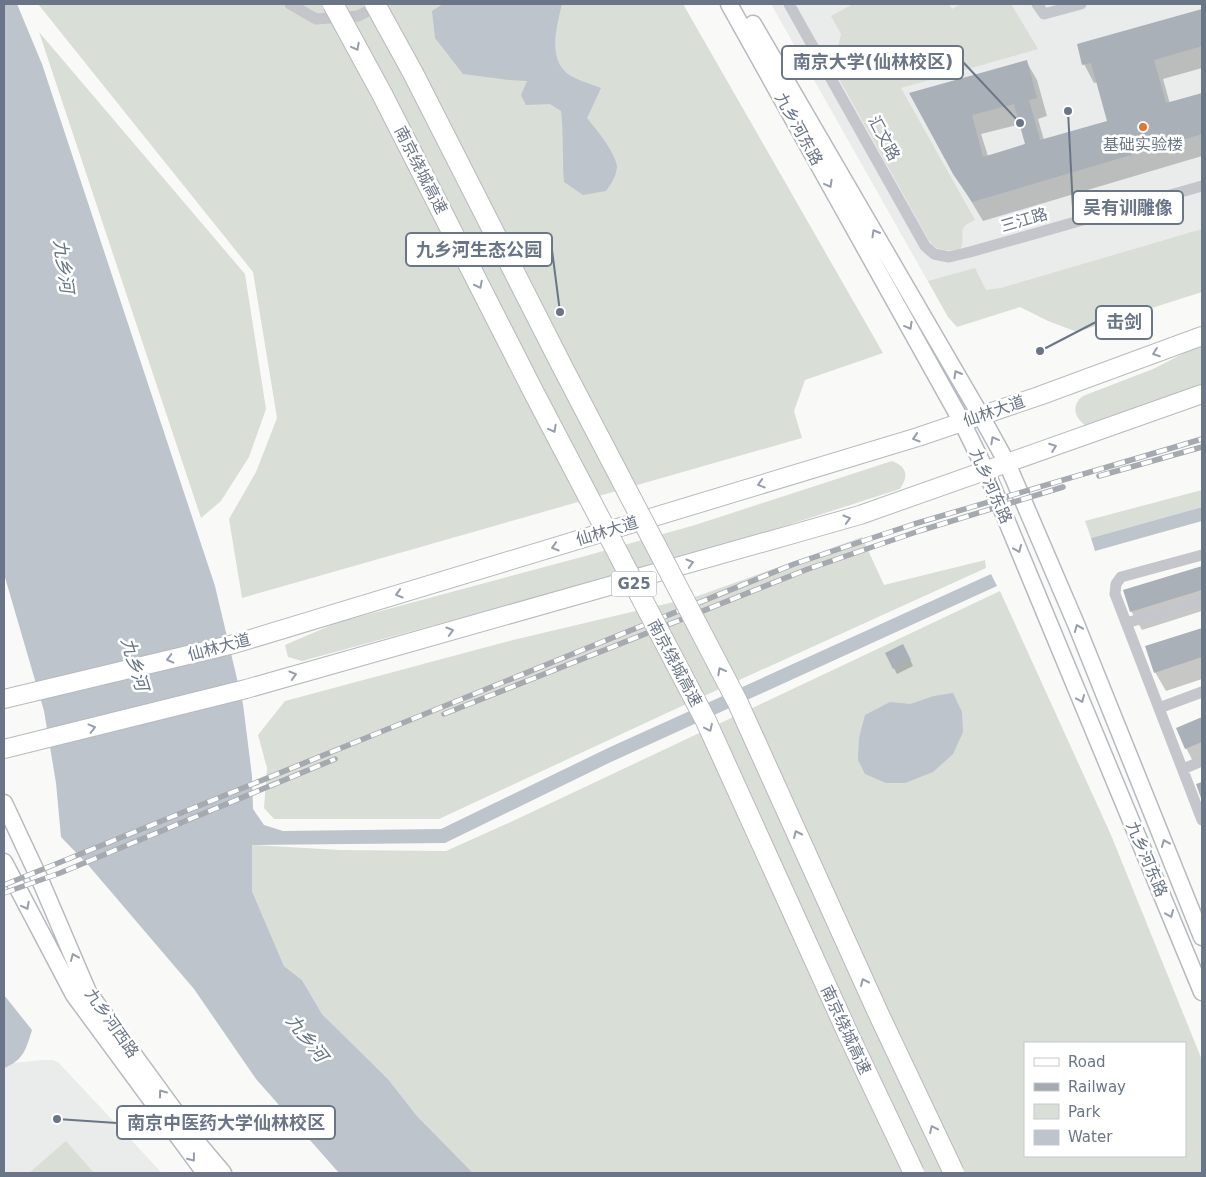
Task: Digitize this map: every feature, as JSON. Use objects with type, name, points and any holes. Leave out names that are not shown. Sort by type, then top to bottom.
[{"type":"highway","name":"南京绕城高速","points":[[333,4],[382,94],[533,391],[706,721],[849,1036],[914,1173]]},
{"type":"highway","name":"G25","points":[[376,4],[568,379],[737,701],[880,1018],[954,1173]]},
{"type":"main road","name":"九乡河东路","points":[[729,4],[962,422],[986,472],[1202,992]]},
{"type":"main road","name":"九乡河东路","points":[[741,4],[1007,463],[1076,624],[1202,937]]},
{"type":"main road","name":"仙林大道","points":[[4,699],[234,644],[918,437],[1202,336]]},
{"type":"main road","points":[[4,749],[246,689],[860,515],[1202,394]]},
{"type":"main road","name":"九乡河西路","points":[[4,803],[41,882],[88,992],[201,1148],[223,1173]]},
{"type":"main road","name":"九乡河西路","points":[[4,862],[74,995],[204,1173]]},
{"type":"street","points":[[290,4],[316,19],[358,16],[382,4]]},
{"type":"street","name":"汇文路","points":[[789,4],[926,246],[934,254],[949,257],[970,252]]},
{"type":"street","points":[[1037,4],[1044,14],[1082,4]]},
{"type":"street","name":"三江路","points":[[970,252],[1202,186]]},
{"type":"street","points":[[1202,554],[1121,577],[1116,584],[1115,594],[1202,820]]},
{"type":"street","points":[[1126,623],[1202,601]]},
{"type":"street","points":[[1159,708],[1202,692]]},
{"type":"street","points":[[1182,769],[1202,761]]},
{"type":"shaded area","points":[[771,4],[1202,4],[1202,242],[948,317]]},
{"type":"shaded area","points":[[42,1060],[58,1062],[162,1173],[4,1173],[4,1064]]},
{"type":"green space","points":[[38,4],[683,4],[883,353],[805,380],[794,411],[802,438],[242,598],[229,519],[256,472],[277,418],[253,272]]},
{"type":"green space","points":[[853,4],[949,4],[952,9],[961,4],[1011,4],[1038,49],[901,88],[975,220],[963,228],[961,248],[952,250],[941,249],[935,247],[930,241],[833,68],[841,34],[831,16]]},
{"type":"green space","points":[[39,32],[245,274],[266,409],[249,457],[221,501],[201,518]]},
{"type":"green space","points":[[1202,229],[1202,292],[1077,332],[1048,321],[1020,307],[957,327],[948,317],[928,281],[975,268],[986,290],[1001,288]]},
{"type":"green space","points":[[1202,344],[1202,384],[1092,425],[1085,425],[1076,415],[1075,407],[1083,396],[1153,369]]},
{"type":"green space","points":[[892,461],[901,466],[905,472],[905,480],[900,489],[704,552],[302,661],[288,657],[285,645],[336,623],[695,525]]},
{"type":"green space","points":[[1202,490],[1202,507],[1091,538],[1085,521]]},
{"type":"green space","points":[[862,537],[884,585],[985,560],[986,568],[439,819],[274,819],[264,808],[267,768],[258,735],[285,701],[513,640],[695,597]]},
{"type":"green space","points":[[1000,591],[1111,835],[1202,1060],[1202,1173],[473,1173],[417,1116],[388,1079],[322,1014],[302,980],[284,966],[252,891],[252,845],[340,850],[446,851]]},
{"type":"green space","points":[[66,1141],[94,1173],[29,1173]]},
{"type":"water","name":"九乡河","points":[[4,4],[17,4],[42,64],[215,586],[243,704],[252,776],[253,809],[264,825],[283,831],[441,829],[608,748],[991,574],[997,586],[611,762],[445,843],[252,845],[252,891],[284,966],[302,980],[322,1014],[388,1079],[417,1116],[473,1173],[339,1173],[256,1079],[194,989],[89,866],[61,837],[56,783],[44,711],[4,574]]},
{"type":"water","points":[[443,4],[562,4],[555,43],[558,62],[563,70],[571,76],[601,88],[587,118],[600,134],[616,160],[617,169],[615,176],[606,191],[583,195],[564,182],[561,111],[550,104],[526,105],[521,95],[527,81],[463,74],[435,38],[432,11]]},
{"type":"water","points":[[1202,507],[1202,521],[1095,551],[1091,538]]},
{"type":"water","points":[[953,693],[962,712],[963,732],[953,754],[933,772],[905,783],[886,783],[865,774],[858,760],[859,738],[865,715],[890,702],[910,704],[934,696]]},
{"type":"water","points":[[4,995],[32,1030],[23,1053],[11,1065],[4,1068]]},
{"type":"building","name":"基础实验楼","points":[[1202,9],[1202,46],[1154,60],[1166,103],[1202,93],[1202,134],[972,202],[953,174],[909,93],[1027,60],[1037,98],[1029,100],[1040,140],[1107,121],[1091,63],[1082,65],[1077,44]],"holes":[[[1014,104],[1025,144],[983,157],[972,115]]]},
{"type":"building","points":[[1202,566],[1202,590],[1130,612],[1123,590]]},
{"type":"building","points":[[1202,628],[1202,657],[1154,673],[1145,646]]},
{"type":"building","points":[[903,644],[911,660],[893,669],[885,653]]},
{"type":"building","points":[[1202,717],[1202,742],[1185,749],[1176,728]]},
{"type":"building","points":[[1202,782],[1202,801],[1196,784]]},
{"type":"railway","points":[[4,885],[794,564],[914,524],[1202,439]]},
{"type":"railway","points":[[1099,476],[1202,447]]},
{"type":"railway","points":[[444,714],[808,569],[919,531],[1063,487]]},
{"type":"railway","points":[[4,893],[60,873],[335,759]]},
{"type":"place","name":"吴有训雕像","points":[[1068,111]]},
{"type":"place","name":"南京大学(仙林校区)","points":[[1020,123]]},
{"type":"place","name":"基础实验楼","points":[[1143,127]]},
{"type":"place","name":"九乡河生态公园","points":[[560,312]]},
{"type":"place","name":"击剑","points":[[1040,351]]},
{"type":"place","name":"南京中医药大学仙林校区","points":[[57,1119]]}]
